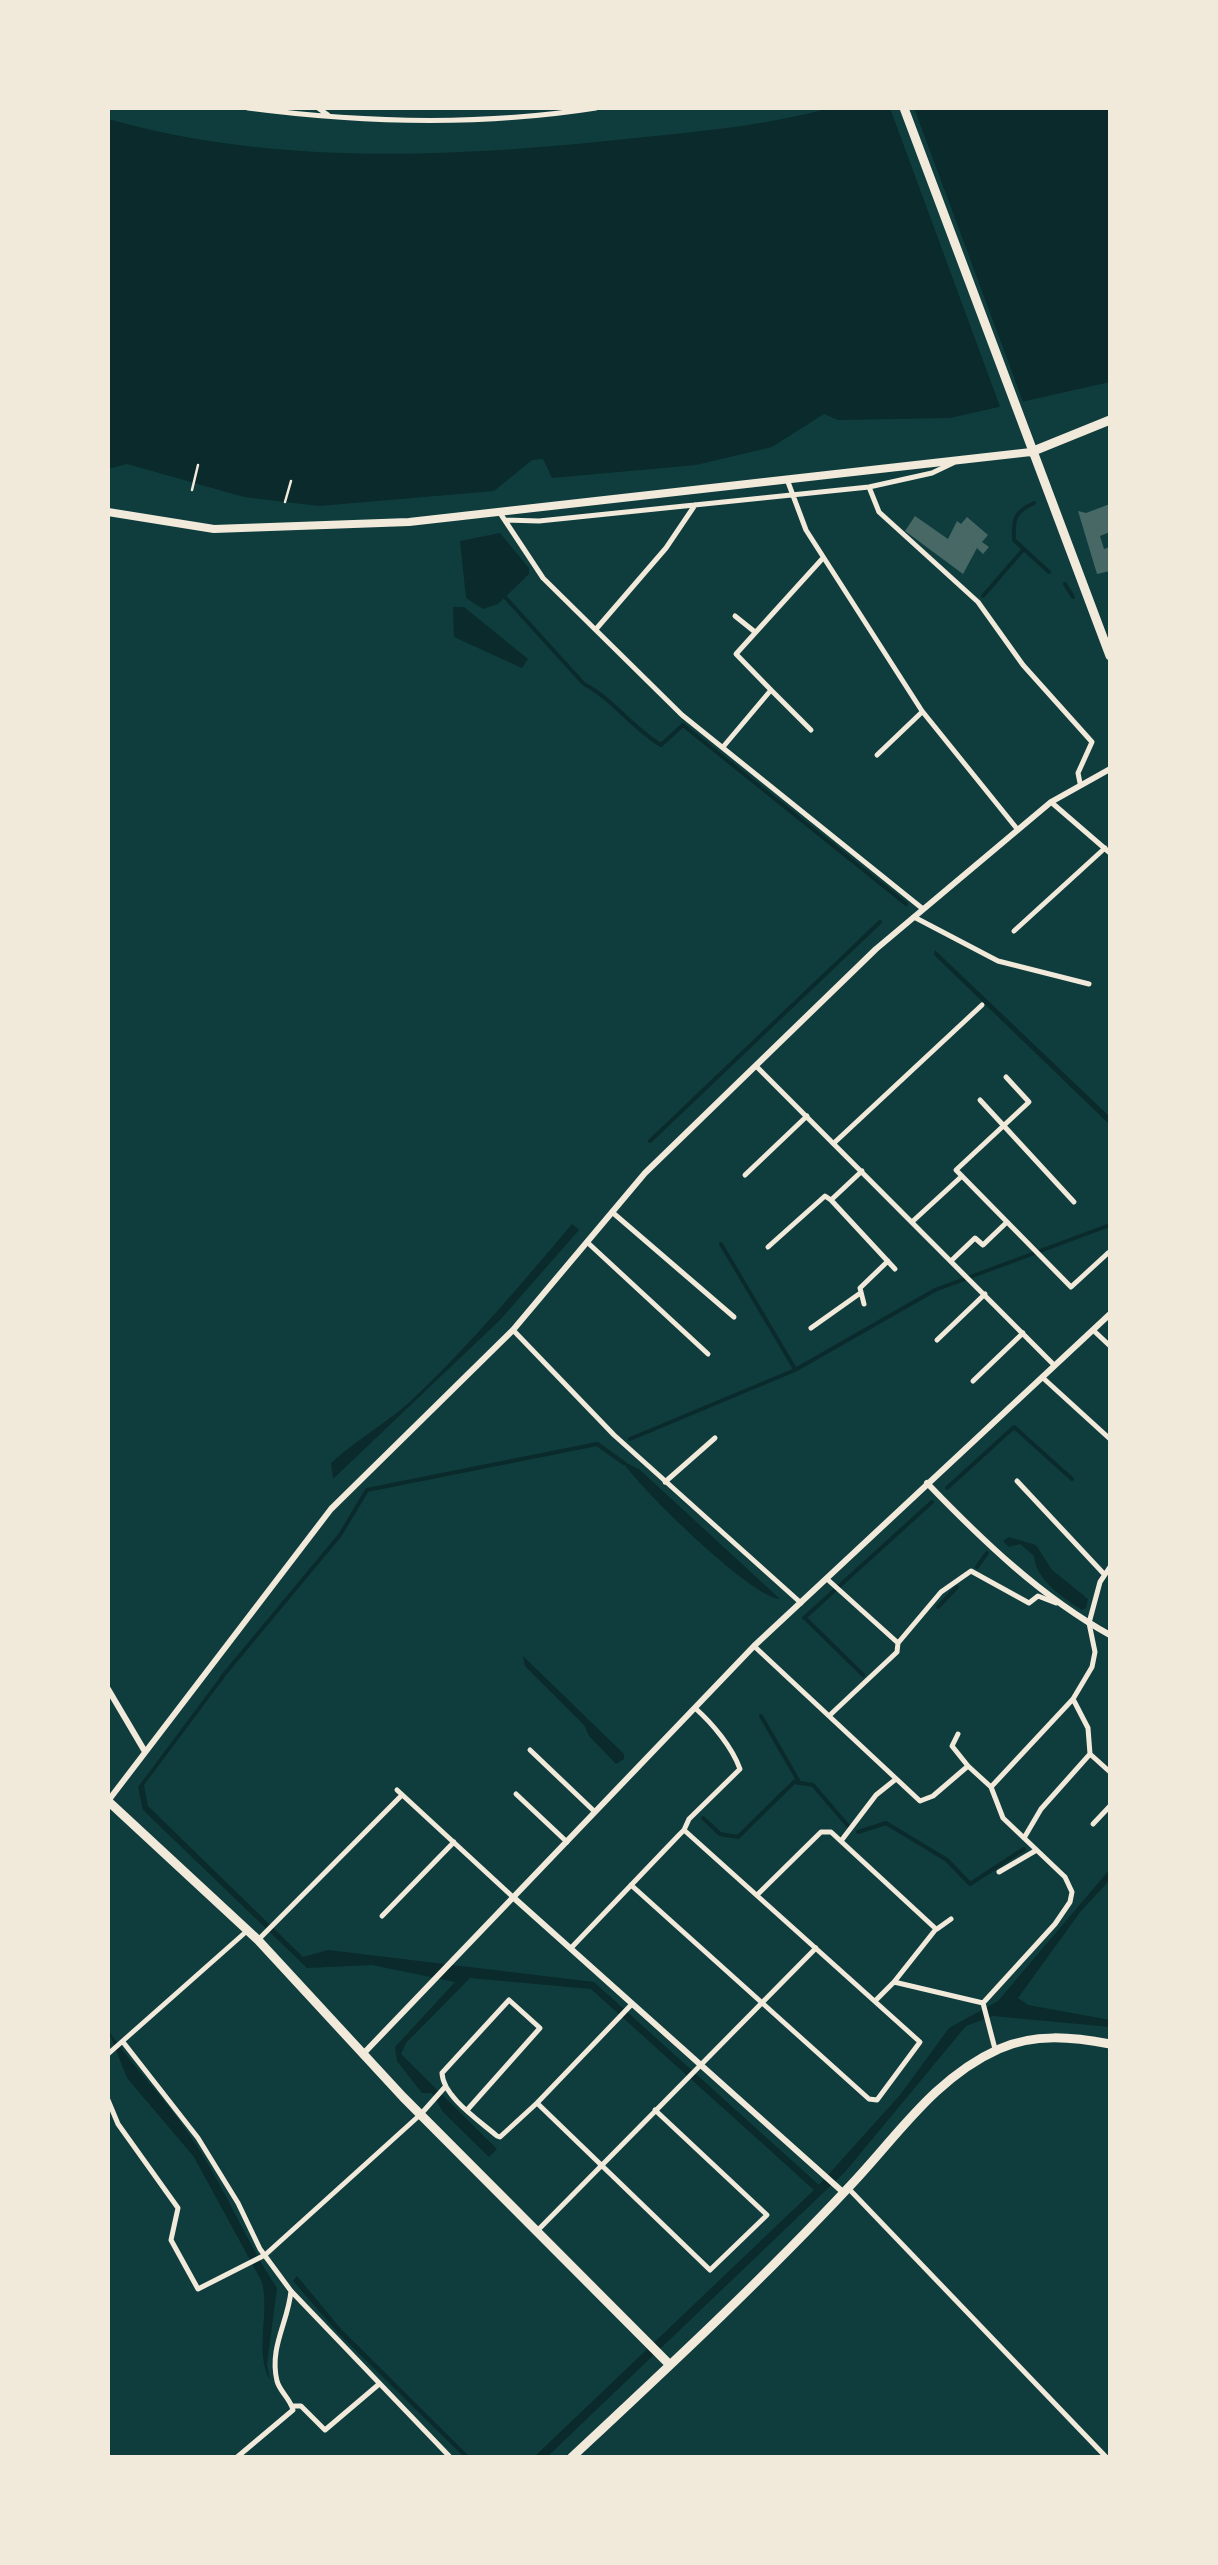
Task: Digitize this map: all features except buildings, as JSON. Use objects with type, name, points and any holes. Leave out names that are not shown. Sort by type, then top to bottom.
[{"type":"main road","points":[[904,108],[1110,656]]},
{"type":"main road","points":[[108,512],[214,530],[501,516],[964,457],[1031,452],[1110,420]]},
{"type":"main road","points":[[108,1801],[258,1940],[421,2114],[670,2366]]},
{"type":"main road","points":[[571,2458],[670,2366],[947,2080],[996,2050],[1022,2040],[1072,2037],[1110,2044]]},
{"type":"street","points":[[248,108],[330,116],[502,118],[596,108]]},
{"type":"street","points":[[318,108],[330,116]]},
{"type":"street","points":[[501,516],[696,504],[869,487],[932,473],[964,457]]},
{"type":"street","points":[[788,482],[823,558],[867,620],[922,711],[1018,830]]},
{"type":"street","points":[[869,487],[879,512],[978,602],[1034,678],[1092,742],[1078,772],[1080,783]]},
{"type":"street","points":[[597,628],[666,548],[696,504]]},
{"type":"street","points":[[501,516],[543,578],[682,715],[923,909]]},
{"type":"street","points":[[811,730],[736,654],[823,558]]},
{"type":"street","points":[[735,616],[754,632]]},
{"type":"street","points":[[723,747],[771,690]]},
{"type":"street","points":[[877,754],[922,711]]},
{"type":"street","points":[[108,1801],[342,1496],[512,1330],[644,1172],[754,1064],[923,909],[1051,802],[1110,769]]},
{"type":"street","points":[[1014,931],[1108,850],[1051,802]]},
{"type":"street","points":[[914,917],[998,960],[1089,984]]},
{"type":"street","points":[[834,1143],[982,1005]]},
{"type":"street","points":[[754,1064],[1054,1365]]},
{"type":"street","points":[[1006,1077],[1029,1102],[956,1170],[1071,1287],[1110,1255]]},
{"type":"street","points":[[980,1100],[1074,1202]]},
{"type":"street","points":[[744,1174],[807,1116]]},
{"type":"street","points":[[831,1200],[862,1171]]},
{"type":"street","points":[[913,1222],[962,1176]]},
{"type":"street","points":[[768,1248],[825,1196],[895,1269]]},
{"type":"street","points":[[612,1212],[734,1316]]},
{"type":"street","points":[[952,1260],[975,1238],[983,1246],[1007,1222]]},
{"type":"street","points":[[587,1242],[708,1354]]},
{"type":"street","points":[[864,1304],[860,1288],[888,1262]]},
{"type":"street","points":[[811,1328],[859,1294]]},
{"type":"street","points":[[937,1340],[985,1294]]},
{"type":"street","points":[[364,2053],[754,1646],[1110,1314]]},
{"type":"street","points":[[512,1330],[665,1482],[801,1602]]},
{"type":"street","points":[[1093,1330],[1110,1346]]},
{"type":"street","points":[[974,1381],[1023,1333]]},
{"type":"street","points":[[1041,1376],[1110,1438]]},
{"type":"street","points":[[665,1482],[715,1438]]},
{"type":"street","points":[[1017,1481],[1105,1574]]},
{"type":"street","points":[[927,1483],[1056,1603]]},
{"type":"street","points":[[991,1787],[1073,1700],[1092,1668],[1095,1652],[1089,1623],[1110,1567]]},
{"type":"street","points":[[830,1715],[897,1652],[898,1643],[941,1592],[971,1571],[1029,1603],[1038,1596],[1056,1603],[1110,1635]]},
{"type":"street","points":[[826,1578],[898,1643]]},
{"type":"street","points":[[754,1646],[920,1801],[933,1796],[968,1766]]},
{"type":"street","points":[[108,1690],[144,1750]]},
{"type":"street","points":[[1073,1700],[1088,1728],[1090,1754],[1110,1772]]},
{"type":"street","points":[[571,1948],[740,1769],[723,1745],[721,1731],[695,1707]]},
{"type":"street","points":[[958,1734],[952,1746],[991,1787],[1003,1818],[1064,1878],[1070,1902],[983,2003]]},
{"type":"street","points":[[530,1750],[596,1812]]},
{"type":"street","points":[[1024,1838],[1041,1809],[1090,1754]]},
{"type":"street","points":[[842,1841],[876,1796],[896,1778]]},
{"type":"street","points":[[258,1940],[400,1792],[697,2067],[843,2189],[1107,2458]]},
{"type":"street","points":[[516,1794],[567,1842]]},
{"type":"street","points":[[1093,1824],[1110,1806]]},
{"type":"street","points":[[630,1885],[869,2099],[877,2100],[920,2042],[684,1830]]},
{"type":"street","points":[[757,1894],[821,1832],[831,1832],[936,1929]]},
{"type":"street","points":[[382,1916],[454,1842]]},
{"type":"street","points":[[999,1872],[1036,1852]]},
{"type":"street","points":[[875,2002],[936,1929],[951,1919]]},
{"type":"street","points":[[109,2052],[248,1930]]},
{"type":"street","points":[[538,2230],[816,1948]]},
{"type":"street","points":[[894,1982],[983,2003]]},
{"type":"street","points":[[468,2109],[540,2028],[508,2000],[442,2073],[445,2087],[468,2109],[500,2137],[630,2006]]},
{"type":"street","points":[[983,2003],[996,2050]]},
{"type":"street","points":[[122,2043],[198,2138],[263,2257],[378,2385],[452,2458]]},
{"type":"street","points":[[108,2100],[118,2124],[178,2208],[171,2240],[198,2289],[263,2257],[421,2114],[445,2087]]},
{"type":"street","points":[[537,2103],[704,2268],[714,2267],[765,2219],[764,2210],[654,2110]]},
{"type":"street","points":[[291,2292],[278,2329],[275,2365],[278,2386],[292,2406]]},
{"type":"street","points":[[236,2458],[292,2406],[301,2406],[325,2430],[378,2385]]},
{"type":"path","points":[[192,490],[198,465]]},
{"type":"path","points":[[285,502],[290,481]]},
{"type":"water","points":[[829,108],[1110,108],[1110,382],[950,418],[838,420],[824,414],[772,447],[696,465],[552,478],[543,459],[532,460],[494,491],[319,506],[244,497],[127,464],[108,469],[108,119],[237,145],[370,154],[436,153],[569,145],[709,130]]},
{"type":"water","points":[[500,533],[529,568],[529,574],[498,604],[483,609],[466,598],[460,541]]},
{"type":"water","points":[[453,607],[464,607],[528,659],[522,668],[454,637]]},
{"type":"water","points":[[935,950],[1110,1117],[1110,1125],[934,955]]},
{"type":"water","points":[[572,1224],[579,1230],[500,1320],[333,1479],[331,1463],[437,1376]]},
{"type":"water","points":[[622,1461],[639,1469],[780,1599],[766,1594],[723,1563],[673,1517]]},
{"type":"water","points":[[1009,1537],[1036,1545],[1052,1570],[1088,1599],[1086,1608],[1082,1610],[1051,1587],[1034,1556],[1020,1544],[1009,1547],[1003,1541]]},
{"type":"water","points":[[523,1656],[624,1754],[624,1759],[616,1764],[589,1736],[584,1725],[525,1666]]},
{"type":"water","points":[[221,1676],[224,1678],[144,1785],[148,1806],[303,1957],[328,1950],[594,1982],[819,2185],[900,2095],[949,2028],[998,2001],[1110,1869],[1110,1880],[1081,1911],[1018,1998],[1028,2005],[1110,2020],[1110,2027],[993,2016],[966,2026],[845,2172],[547,2457],[534,2457],[814,2190],[591,1989],[470,1978],[406,2043],[401,2054],[497,2149],[489,2157],[443,2112],[432,2093],[422,2093],[397,2061],[395,2047],[455,1982],[372,1965],[307,1968],[143,1810],[138,1787]]},
{"type":"water","points":[[108,2030],[197,2146],[277,2288],[267,2365],[270,2380],[263,2357],[262,2282],[194,2157],[127,2078]]},
{"type":"water","points":[[297,2276],[341,2329],[470,2457],[464,2457],[338,2333],[293,2281]]},
{"type":"pier","points":[[890,108],[914,108],[1025,407],[1002,412]]},
{"type":"waterway","points":[[1034,503],[1016,517],[1014,540],[1049,572]]},
{"type":"waterway","points":[[983,596],[1022,551]]},
{"type":"waterway","points":[[1065,584],[1073,597]]},
{"type":"waterway","points":[[504,596],[584,684],[651,738],[661,745],[683,725],[906,904]]},
{"type":"waterway","points":[[650,1141],[880,922]]},
{"type":"waterway","points":[[630,1439],[795,1370],[935,1290],[1110,1225]]},
{"type":"waterway","points":[[721,1244],[795,1369]]},
{"type":"waterway","points":[[947,1488],[1014,1427],[1072,1479]]},
{"type":"waterway","points":[[222,1677],[340,1535],[367,1490],[597,1444],[624,1463]]},
{"type":"waterway","points":[[804,1618],[932,1502]]},
{"type":"waterway","points":[[977,1567],[987,1553]]},
{"type":"waterway","points":[[938,1607],[957,1587]]},
{"type":"waterway","points":[[807,1620],[863,1675]]},
{"type":"waterway","points":[[761,1716],[798,1780]]},
{"type":"waterway","points":[[703,1818],[720,1834],[738,1837],[794,1782],[813,1785],[849,1827]]},
{"type":"waterway","points":[[858,1832],[886,1823],[947,1860],[970,1884],[1024,1849]]}]
